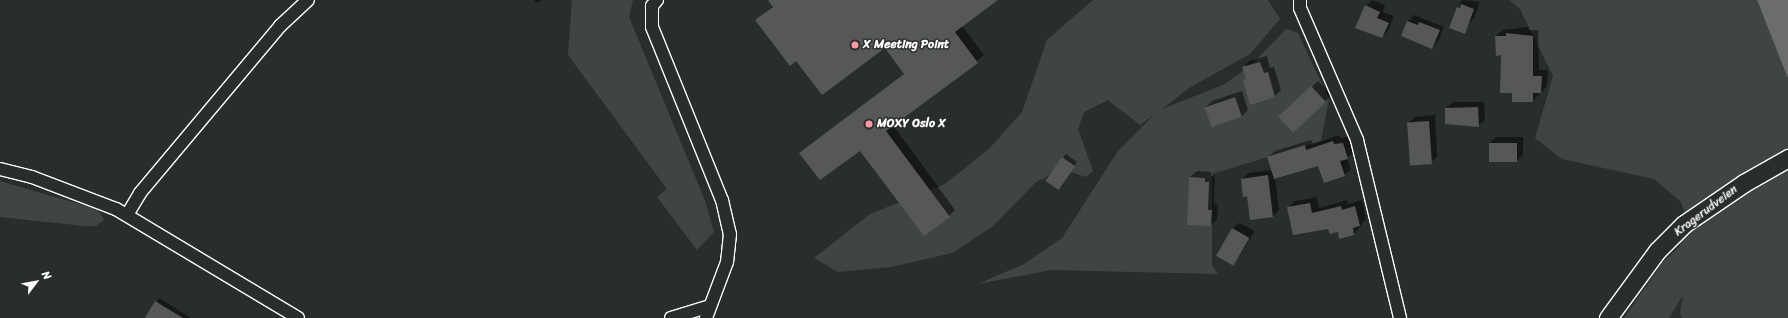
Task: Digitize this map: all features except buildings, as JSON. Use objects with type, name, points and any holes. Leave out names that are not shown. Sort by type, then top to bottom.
[{"type":"main road","name":"Kragerudveien","points":[[1608,318],[1657,251],[1684,224],[1744,183],[1788,158]]},
{"type":"street","points":[[127,216],[140,193],[280,26],[308,0]]},
{"type":"street","points":[[657,0],[652,6],[652,27],[722,200],[730,234],[727,262],[706,318]]},
{"type":"street","points":[[1300,0],[1300,8],[1356,140],[1400,318]]},
{"type":"street","points":[[0,169],[94,199],[127,216],[298,318]]},
{"type":"street","points":[[671,318],[710,306]]},
{"type":"shaded area","points":[[572,0],[633,0],[629,17],[706,203],[714,232],[697,250],[657,197],[667,189],[568,55]]},
{"type":"shaded area","points":[[1093,0],[1268,0],[1280,19],[1250,54],[1189,88],[1162,109],[1223,85],[1249,67],[1286,29],[1298,33],[1329,99],[1321,141],[1212,174],[1212,265],[1218,274],[1051,270],[978,284],[1024,264],[1062,238],[1118,151],[1155,114],[1140,125],[1108,100],[1084,112],[1078,129],[1093,171],[1086,177],[1062,169],[1036,182],[992,227],[952,253],[891,267],[838,272],[814,258],[870,214],[945,184],[989,149],[1022,112],[1047,40]]},
{"type":"shaded area","points":[[1509,0],[1757,0],[1788,79],[1788,318],[1682,318],[1680,313],[1683,295],[1669,318],[1624,318],[1663,262],[1680,246],[1687,221],[1681,202],[1654,179],[1562,159],[1535,138],[1553,76],[1520,9]]},
{"type":"shaded area","points":[[1757,0],[1788,0],[1788,79]]},
{"type":"shaded area","points":[[0,181],[93,208],[100,213],[104,220],[96,226],[84,226],[0,217]]},
{"type":"place","name":"X Meeting Point","points":[[855,45]]},
{"type":"place","name":"MOXY Oslo X","points":[[869,124]]}]
